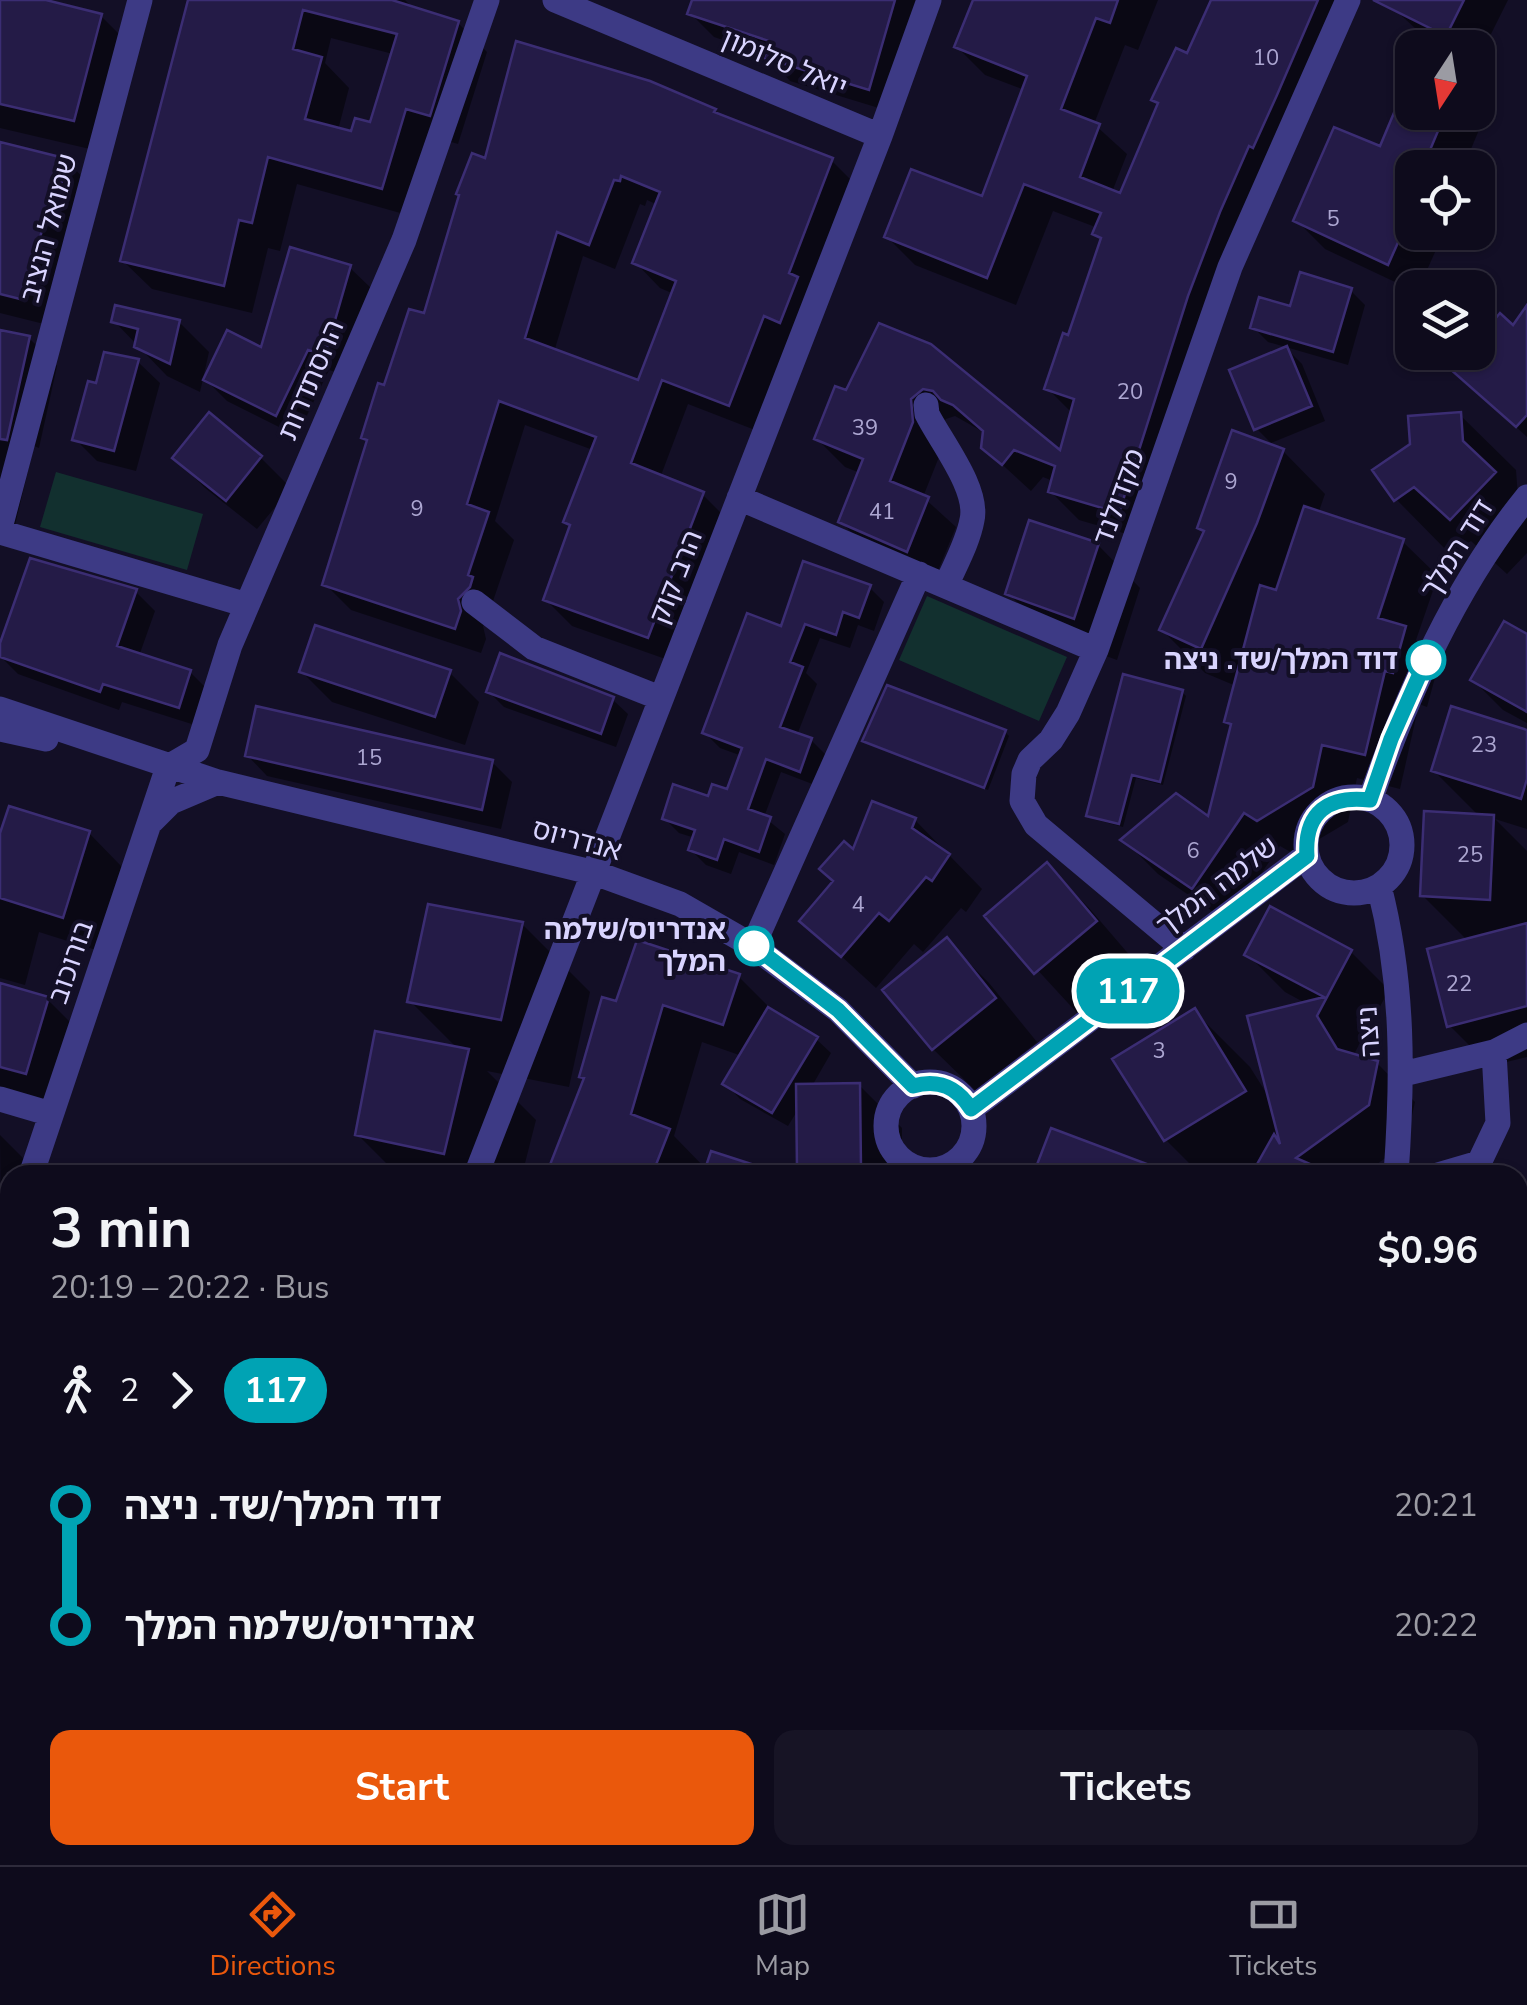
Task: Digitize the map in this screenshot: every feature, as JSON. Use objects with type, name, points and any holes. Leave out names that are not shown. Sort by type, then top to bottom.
[{"type":"street","name":"שמואל הנציב","points":[[0,530],[140,0]]},
{"type":"street","name":"ההסתדרות","points":[[168,767],[197,750],[230,646],[404,240],[486,0]]},
{"type":"street","name":"יואל סלומון","points":[[555,0],[880,136]]},
{"type":"street","name":"הרב קוק","points":[[480,1165],[880,136],[929,0]]},
{"type":"street","name":"מקדולנד","points":[[1184,949],[1036,825],[1022,800],[1021,787],[1030,760],[1051,740],[1068,713],[1096,650],[1230,268],[1348,0]]},
{"type":"street","points":[[926,405],[927,414],[974,504],[972,521],[946,586]]},
{"type":"street","name":"דוד המלך","points":[[1370,800],[1391,739],[1426,660],[1487,554],[1527,497]]},
{"type":"street","points":[[739,498],[1096,650]]},
{"type":"street","points":[[0,530],[247,606]]},
{"type":"street","points":[[753,946],[919,574]]},
{"type":"street","points":[[474,602],[534,648],[660,698]]},
{"type":"street","points":[[0,708],[168,767]]},
{"type":"street","points":[[0,728],[168,767]]},
{"type":"street","name":"אנדריוס","points":[[168,767],[595,872],[680,904],[753,946],[838,1010],[913,1086]]},
{"type":"street","name":"בורוכוב","points":[[34,1165],[168,767]]},
{"type":"street","points":[[148,824],[171,802],[218,782]]},
{"type":"street","points":[[1349,797],[1370,800],[1392,816],[1399,830],[1399,862],[1379,886],[1365,892],[1335,889],[1322,881],[1307,856],[1310,824],[1333,802],[1349,797]]},
{"type":"street","name":"שלמה המלך","points":[[971,1109],[1307,856]]},
{"type":"street","name":"ניצה","points":[[1379,886],[1394,950],[1403,1074],[1397,1165]]},
{"type":"street","points":[[1403,1074],[1494,1052],[1527,1036]]},
{"type":"street","points":[[1472,1165],[1479,1163],[1498,1122],[1494,1052]]},
{"type":"street","points":[[905,1165],[887,1130],[891,1106],[900,1094],[925,1082],[950,1087],[971,1109],[972,1141],[963,1156],[948,1165]]},
{"type":"street","points":[[0,1099],[51,1114]]},
{"type":"green space","points":[[56,472],[203,514],[187,570],[40,527]]},
{"type":"green space","points":[[927,596],[1067,657],[1039,721],[899,660]]},
{"type":"building","points":[[0,0],[46,0],[102,14],[74,121],[0,104]]},
{"type":"building","points":[[188,0],[392,0],[459,21],[430,116],[406,109],[382,189],[268,157],[252,223],[239,220],[224,286],[120,261]],"holes":[[[303,10],[397,34],[370,122],[355,118],[351,131],[305,119],[322,57],[293,49]]]},
{"type":"building","points":[[692,0],[895,0],[869,90],[764,58],[769,41],[687,14]]},
{"type":"building","points":[[973,0],[1118,0],[1110,23],[1096,18],[1061,109],[1100,124],[1080,177],[1120,193],[1158,103],[1151,100],[1176,48],[1187,53],[1211,0],[1318,0],[1253,148],[1249,146],[1220,212],[1188,296],[1119,513],[1048,492],[1055,466],[1014,450],[1002,465],[981,448],[983,431],[933,391],[923,389],[911,399],[913,422],[890,481],[929,497],[907,552],[838,522],[863,459],[814,439],[835,386],[846,390],[879,323],[931,344],[1060,450],[1074,399],[1044,389],[1063,333],[1068,335],[1101,238],[1092,234],[1101,213],[1024,184],[987,278],[884,237],[911,169],[982,196],[1027,76],[954,47]]},
{"type":"building","points":[[1373,0],[1464,0],[1449,30],[1434,30]]},
{"type":"building","points":[[516,41],[650,81],[716,109],[714,112],[833,158],[789,273],[798,277],[780,323],[764,316],[729,406],[662,380],[631,463],[704,492],[648,638],[543,600],[570,525],[563,522],[596,437],[499,401],[467,504],[489,512],[468,575],[473,577],[470,587],[458,599],[461,611],[455,629],[322,585],[367,440],[361,438],[378,383],[384,385],[409,309],[424,313],[459,195],[456,194],[472,153],[485,158]],"holes":[[[621,176],[660,192],[632,263],[676,281],[638,380],[525,338],[557,232],[589,245],[614,180],[620,181]]]},
{"type":"building","points":[[1395,110],[1395,130],[1438,130],[1430,150],[1395,150],[1395,249],[1388,265],[1293,221],[1334,127],[1380,146]]},
{"type":"building","points":[[0,142],[68,159],[56,205],[49,203],[24,300],[0,294]]},
{"type":"building","points":[[290,247],[351,265],[325,355],[308,350],[276,416],[203,380],[227,330],[261,347]]},
{"type":"building","points":[[1300,272],[1352,288],[1333,352],[1250,328],[1259,297],[1290,306]]},
{"type":"building","points":[[115,305],[180,320],[170,364],[134,347],[138,329],[111,322]]},
{"type":"building","points":[[1527,305],[1527,415],[1516,427],[1451,370],[1495,370],[1495,319],[1500,313],[1513,325]]},
{"type":"building","points":[[0,330],[30,336],[7,440],[0,439]]},
{"type":"building","points":[[1287,346],[1312,406],[1254,430],[1229,370]]},
{"type":"building","points":[[104,352],[139,359],[114,451],[72,440],[88,381],[96,383]]},
{"type":"building","points":[[209,412],[262,456],[226,501],[172,458]]},
{"type":"building","points":[[1461,412],[1463,441],[1496,472],[1450,520],[1414,487],[1394,501],[1372,470],[1410,444],[1408,416]]},
{"type":"building","points":[[1232,430],[1284,449],[1257,523],[1201,649],[1159,630],[1204,531],[1197,528]]},
{"type":"building","points":[[1304,506],[1404,539],[1378,618],[1406,626],[1393,673],[1385,671],[1365,755],[1322,745],[1313,787],[1257,821],[1244,813],[1192,889],[1120,840],[1176,793],[1208,816],[1231,724],[1224,722],[1260,585],[1276,590]]},
{"type":"building","points":[[1029,520],[1099,543],[1074,619],[1005,594]]},
{"type":"building","points":[[30,558],[137,589],[117,646],[191,670],[179,708],[103,684],[100,692],[0,657],[0,643]]},
{"type":"building","points":[[803,561],[871,585],[859,618],[843,612],[836,635],[805,624],[790,662],[803,667],[780,727],[812,738],[800,772],[766,759],[748,809],[771,817],[759,852],[724,839],[717,860],[688,850],[695,830],[662,819],[673,784],[708,796],[712,784],[727,789],[742,748],[702,733],[747,613],[781,626]]},
{"type":"building","points":[[1504,621],[1527,634],[1527,712],[1470,680]]},
{"type":"building","points":[[315,625],[451,670],[435,717],[299,672]]},
{"type":"building","points":[[500,653],[614,697],[601,734],[486,692]]},
{"type":"building","points":[[1123,674],[1183,690],[1160,782],[1132,775],[1119,824],[1086,816]]},
{"type":"building","points":[[887,685],[1006,730],[984,788],[862,741]]},
{"type":"building","points":[[256,706],[493,760],[482,810],[245,756]]},
{"type":"building","points":[[1451,706],[1527,730],[1527,779],[1521,799],[1431,771]]},
{"type":"building","points":[[872,801],[916,818],[912,828],[950,854],[932,881],[926,877],[889,921],[879,913],[841,957],[799,921],[833,881],[819,869],[844,841],[853,849]]},
{"type":"building","points":[[9,806],[90,831],[63,918],[0,898],[0,833]]},
{"type":"building","points":[[1424,811],[1494,815],[1490,900],[1420,896]]},
{"type":"building","points":[[1047,862],[1097,921],[1034,974],[984,916]]},
{"type":"building","points":[[428,904],[523,922],[501,1020],[407,1002]]},
{"type":"building","points":[[1270,906],[1352,950],[1317,1016],[1337,1049],[1378,1061],[1369,1105],[1296,1158],[1312,1165],[1257,1165],[1274,1134],[1280,1144],[1247,1016],[1324,997],[1244,955]]},
{"type":"building","points":[[1527,923],[1527,1006],[1447,1027],[1427,949]]},
{"type":"building","points":[[947,937],[996,998],[932,1050],[882,990]]},
{"type":"building","points":[[637,940],[740,974],[723,1025],[663,1005],[631,1114],[670,1129],[656,1165],[550,1165],[584,1078],[579,1077],[602,997],[616,1001]]},
{"type":"building","points":[[0,983],[49,997],[26,1074],[0,1067]]},
{"type":"building","points":[[768,1007],[818,1037],[772,1113],[722,1084]]},
{"type":"building","points":[[1195,1008],[1246,1091],[1164,1141],[1112,1059]]},
{"type":"building","points":[[375,1031],[469,1049],[444,1154],[355,1135]]},
{"type":"building","points":[[860,1083],[861,1165],[797,1165],[796,1084]]},
{"type":"building","points":[[1051,1128],[1150,1165],[1037,1165]]},
{"type":"building","points":[[711,1151],[754,1165],[706,1165]]},
{"type":"bus line","name":"117","points":[[754,946],[838,1010],[913,1086],[940,1083],[962,1096],[971,1109],[1307,856],[1310,824],[1320,811],[1349,797],[1370,800],[1391,739],[1426,660]]},
{"type":"place","name":"דוד המלך/שד. ניצה","points":[[1426,660]]},
{"type":"place","name":"אנדריוס/שלמה המלך","points":[[754,946]]}]
